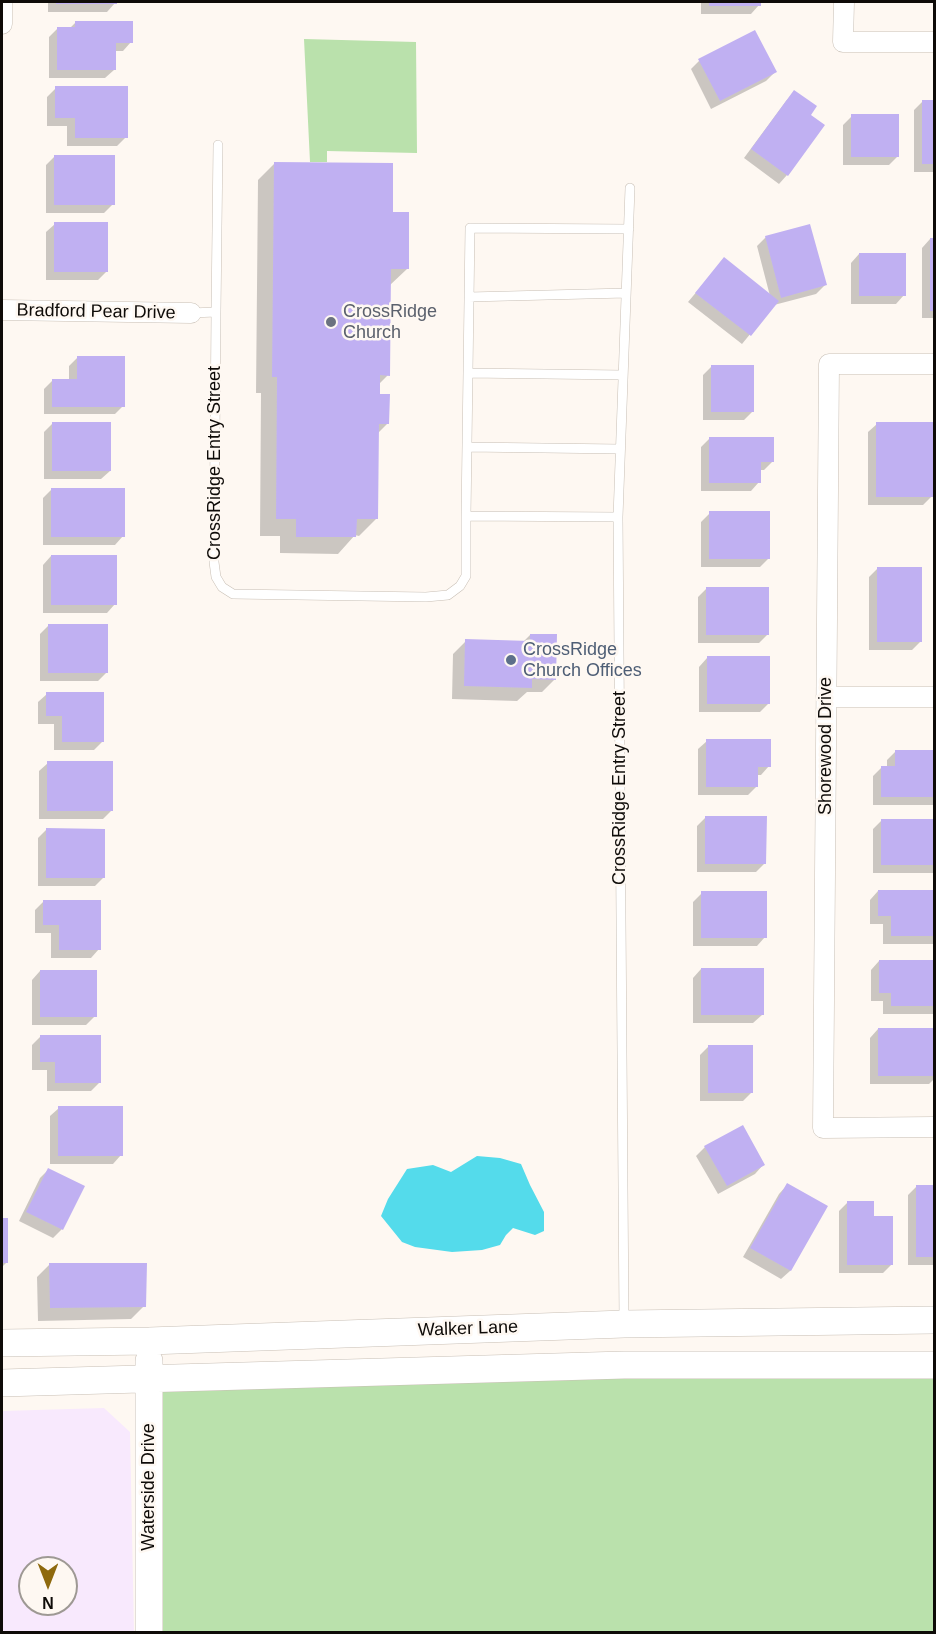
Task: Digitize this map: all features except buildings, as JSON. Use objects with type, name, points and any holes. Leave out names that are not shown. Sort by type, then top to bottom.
[{"type":"street","points":[[844,2],[843,42],[934,42]]},
{"type":"street","points":[[2,3],[2,24]]},
{"type":"street","name":"Bradford Pear Drive","points":[[2,310],[191,313]]},
{"type":"street","name":"Shorewood Drive","points":[[934,364],[829,364],[823,1128],[934,1127]]},
{"type":"street","points":[[826,697],[934,697]]},
{"type":"street","name":"Walker Lane","points":[[2,1343],[149,1341],[624,1324],[934,1320]]},
{"type":"street","points":[[624,1324],[624,1365]]},
{"type":"street","name":"Waterside Drive","points":[[149,1341],[149,1632]]},
{"type":"street","points":[[2,1383],[624,1365],[934,1365]]},
{"type":"lane","name":"CrossRidge Entry Street","points":[[218,145],[214,562],[216,577],[222,587],[233,594],[426,597],[448,595],[460,586],[466,576],[470,228],[629,229]]},
{"type":"lane","name":"CrossRidge Entry Street","points":[[624,1324],[618,517],[630,188]]},
{"type":"lane","points":[[469,297],[626,293]]},
{"type":"lane","points":[[191,313],[216,312]]},
{"type":"lane","points":[[468,373],[623,375]]},
{"type":"lane","points":[[467,447],[620,449]]},
{"type":"lane","points":[[466,516],[618,517]]},
{"type":"shaded area","points":[[104,1408],[130,1432],[134,1632],[2,1632],[2,1411]]},
{"type":"green space","points":[[304,39],[416,42],[417,153],[327,151],[327,162],[310,162]]},
{"type":"green space","points":[[934,1365],[934,1632],[154,1632],[149,1379]]},
{"type":"water","points":[[477,1156],[500,1158],[521,1164],[544,1212],[544,1231],[535,1235],[513,1228],[500,1245],[482,1250],[452,1252],[415,1247],[402,1242],[381,1216],[388,1199],[407,1169],[433,1165],[451,1172]]},
{"type":"place","name":"CrossRidge Church","points":[[331,322]]},
{"type":"place","name":"CrossRidge Church Offices","points":[[511,660]]}]
